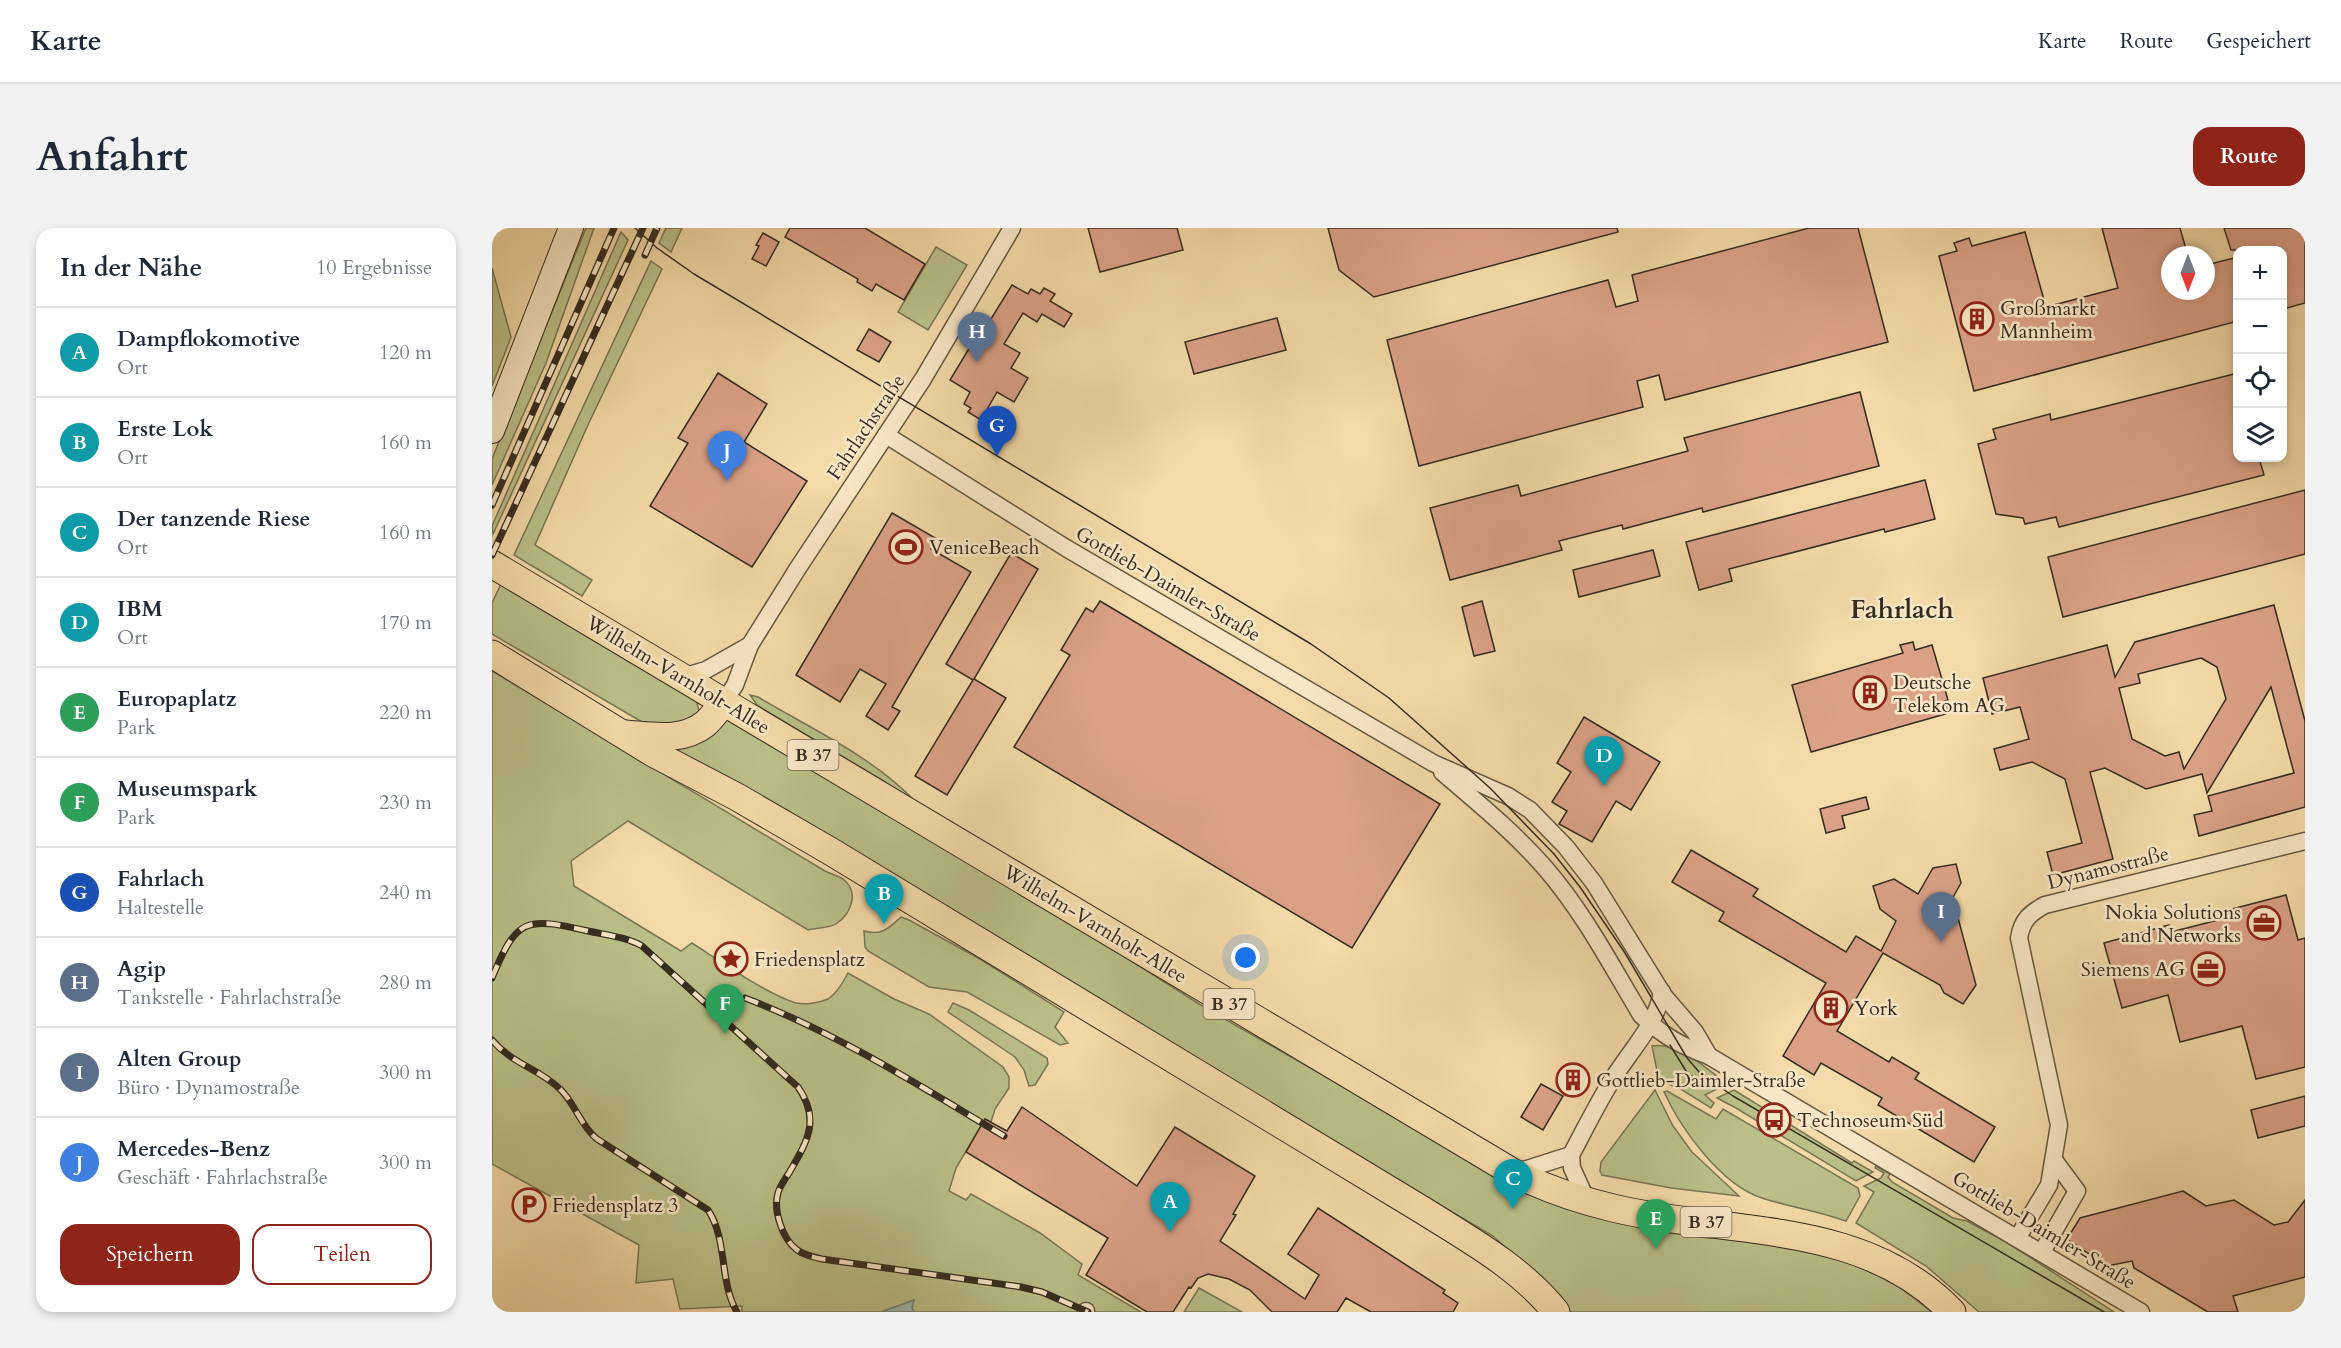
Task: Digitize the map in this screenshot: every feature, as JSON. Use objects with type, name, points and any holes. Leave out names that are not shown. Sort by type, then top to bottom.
[{"type":"main road","name":"Wilhelm-Varnholt-Allee","points":[[492,564],[1514,1173],[1587,1201],[1654,1216],[1760,1229],[1824,1240],[1876,1260],[1904,1275],[1933,1294],[1952,1312]]},
{"type":"main road","points":[[492,654],[653,753],[830,850],[1479,1245],[1512,1269],[1556,1312]]},
{"type":"main road","points":[[622,733],[668,737],[687,733],[707,723],[724,702]]},
{"type":"street","points":[[492,431],[571,228]]},
{"type":"street","name":"Fahrlachstraße","points":[[724,702],[735,685],[750,645],[798,568],[932,366],[1012,228]]},
{"type":"street","name":"Gottlieb-Daimler-Straße","points":[[886,435],[1073,553],[1433,763],[1509,796],[1530,810],[1566,847],[1594,883],[1662,992],[1675,1011],[1695,1032],[1709,1056]]},
{"type":"street","name":"Fahrlachstraße","points":[[682,677],[706,670],[750,645]]},
{"type":"street","name":"Gottlieb-Daimler-Straße","points":[[1433,763],[1505,825],[1546,869],[1588,926],[1641,1015],[1650,1024],[1679,1045],[1709,1056],[2018,1237],[2141,1312]]},
{"type":"street","points":[[1505,825],[1507,816],[1512,811],[1530,810]]},
{"type":"street","name":"Dynamostraße","points":[[2018,1237],[2049,1185],[2059,1125],[2019,938],[2021,925],[2031,912],[2045,905],[2305,841]]},
{"type":"street","points":[[1587,1201],[1572,1168],[1571,1155],[1612,1080],[1650,1024],[1658,1009],[1662,992]]},
{"type":"street","points":[[1514,1173],[1571,1155]]},
{"type":"street","points":[[2042,1252],[2077,1191],[2054,1160]]},
{"type":"street","points":[[2049,1185],[2066,1179],[2070,1182]]},
{"type":"green space","points":[[586,228],[594,228],[546,363],[492,485],[492,459]]},
{"type":"green space","points":[[666,228],[682,228],[671,252],[659,243]]},
{"type":"green space","points":[[621,232],[628,240],[493,534],[492,526]]},
{"type":"green space","points":[[936,247],[967,265],[928,330],[898,312]]},
{"type":"green space","points":[[651,261],[662,269],[587,427],[535,545],[592,580],[582,596],[514,555]]},
{"type":"green space","points":[[492,268],[511,337],[492,386]]},
{"type":"green space","points":[[502,582],[692,697],[697,702],[699,712],[675,728],[642,722],[492,634],[492,603]]},
{"type":"green space","points":[[492,671],[825,871],[843,879],[848,884],[852,896],[852,903],[846,915],[833,925],[808,930],[628,821],[571,861],[574,886],[681,951],[692,943],[757,984],[800,1004],[828,999],[837,991],[848,973],[894,999],[929,1014],[1003,1067],[1009,1077],[1009,1088],[995,1109],[991,1122],[985,1119],[956,1168],[949,1191],[966,1200],[971,1194],[1040,1233],[1082,1264],[1078,1275],[1141,1312],[742,1312],[742,1306],[680,1309],[673,1279],[636,1283],[639,1245],[492,1164]]},
{"type":"green space","points":[[750,695],[758,697],[858,755],[912,798],[910,800],[882,780],[757,705]]},
{"type":"green space","points":[[724,717],[1037,901],[1207,1009],[1477,1163],[1775,1243],[1832,1256],[1864,1268],[1901,1288],[1932,1312],[1571,1312],[1549,1287],[1493,1236],[667,747]]},
{"type":"green space","points":[[901,917],[980,959],[1064,1012],[1055,1027],[1068,1043],[1060,1045],[967,992],[929,987],[868,951],[865,947],[864,931],[880,932],[889,928]]},
{"type":"green space","points":[[953,1003],[969,1010],[1047,1058],[1048,1064],[1035,1085],[1029,1086],[1024,1070],[1015,1057],[948,1012]]},
{"type":"green space","points":[[1652,1046],[1663,1046],[1683,1052],[1727,1084],[1705,1095],[1714,1103],[1711,1108],[1679,1088],[1659,1081]]},
{"type":"green space","points":[[1655,1090],[1673,1126],[1692,1152],[1739,1196],[1671,1188],[1602,1175],[1601,1162]]},
{"type":"green space","points":[[1734,1090],[1852,1163],[1854,1161],[1873,1172],[1856,1181],[1717,1098]]},
{"type":"green space","points":[[1667,1091],[1716,1119],[1723,1109],[1858,1188],[1860,1196],[1846,1221],[1762,1198],[1732,1181],[1717,1169],[1692,1138],[1671,1107],[1664,1092]]},
{"type":"green space","points":[[1876,1166],[1890,1174],[1888,1177],[1892,1182],[1953,1218],[1967,1221],[2008,1243],[2114,1312],[1979,1312],[1926,1266],[1856,1223],[1874,1192],[1864,1186],[1881,1178],[1884,1173],[1875,1168]]},
{"type":"green space","points":[[1199,1288],[1242,1312],[1184,1312]]},
{"type":"shaded area","points":[[914,1300],[912,1308],[915,1312],[881,1312]]},
{"type":"building","points":[[790,228],[865,228],[925,264],[904,300],[876,284],[872,291],[857,282],[858,279],[785,237]]},
{"type":"building","points":[[1088,228],[1177,228],[1183,250],[1100,272]]},
{"type":"building","points":[[1328,228],[1617,228],[1618,232],[1374,297],[1339,270]]},
{"type":"building","points":[[1809,228],[1858,228],[1888,342],[1665,400],[1659,375],[1637,381],[1643,407],[1419,466],[1387,340],[1608,280],[1616,307],[1638,301],[1632,275]]},
{"type":"building","points":[[2102,228],[2180,228],[2185,246],[2161,246],[2161,300],[2215,300],[2215,263],[2233,258],[2233,322],[1974,391],[1939,256],[1957,251],[1954,243],[1969,238],[1972,246],[2025,232],[2046,307],[2118,288]]},
{"type":"building","points":[[2224,228],[2305,228],[2305,303],[2287,308],[2287,246],[2233,246],[2231,250]]},
{"type":"building","points":[[763,233],[779,242],[766,266],[752,259]]},
{"type":"building","points":[[1012,285],[1028,294],[1031,289],[1040,294],[1044,288],[1055,294],[1050,301],[1072,314],[1064,327],[1042,314],[1037,322],[1023,313],[1004,344],[1020,353],[1011,368],[1028,378],[1014,402],[997,392],[981,420],[968,412],[971,408],[964,404],[970,392],[950,380],[988,317],[991,319]]},
{"type":"building","points":[[1277,318],[1286,350],[1194,374],[1185,342]]},
{"type":"building","points":[[869,329],[891,342],[879,362],[857,350]]},
{"type":"building","points":[[718,373],[767,404],[744,442],[807,481],[752,567],[650,506],[688,443],[678,438]]},
{"type":"building","points":[[2233,374],[2233,462],[2260,462],[2264,475],[2059,527],[2056,517],[2025,524],[2023,518],[1996,514],[1978,444],[1996,439],[1993,429],[2050,414],[2051,420]]},
{"type":"building","points":[[1860,392],[1879,466],[1703,512],[1702,508],[1623,529],[1622,525],[1559,541],[1562,550],[1450,580],[1430,508],[1518,485],[1521,496],[1688,451],[1684,438]]},
{"type":"building","points":[[1925,480],[1935,519],[1885,532],[1884,529],[1729,569],[1732,581],[1699,590],[1686,542]]},
{"type":"building","points":[[2305,490],[2305,554],[2063,617],[2048,557]]},
{"type":"building","points":[[892,513],[937,539],[931,549],[971,572],[892,707],[900,711],[888,730],[866,716],[886,684],[860,669],[840,702],[796,675]]},
{"type":"building","points":[[1653,550],[1660,576],[1579,597],[1573,570]]},
{"type":"building","points":[[1011,553],[1038,569],[974,679],[1006,698],[947,795],[915,776],[973,680],[946,664]]},
{"type":"building","points":[[1100,601],[1440,804],[1352,948],[1014,747],[1070,655],[1061,650],[1086,608],[1093,612]]},
{"type":"building","points":[[1482,601],[1495,651],[1474,656],[1462,607]]},
{"type":"building","points":[[2274,605],[2305,721],[2305,807],[2199,836],[2194,815],[2212,811],[2208,796],[2294,773],[2271,687],[2207,793],[2202,774],[2146,789],[2105,768],[2090,772],[2113,859],[2053,875],[2047,852],[2082,843],[2065,779],[2032,762],[2000,770],[1994,749],[2029,739],[2020,707],[1992,714],[1983,678],[2107,645],[2115,677],[2135,642]],"holes":[[[2201,658],[2217,667],[2226,699],[2184,769],[2179,752],[2165,756],[2132,739],[2119,688],[2140,683],[2138,674]]]},
{"type":"building","name":"Deutsche Telekom AG","points":[[1913,642],[1915,650],[1932,645],[1948,700],[1945,701],[1949,713],[1811,752],[1792,685],[1903,653],[1900,645]]},
{"type":"building","points":[[1584,717],[1660,762],[1631,810],[1616,801],[1592,842],[1559,824],[1567,811],[1552,802],[1571,772],[1557,763]]},
{"type":"building","points":[[1866,797],[1869,809],[1842,816],[1845,828],[1826,833],[1820,809]]},
{"type":"building","name":"York","points":[[1691,850],[1758,889],[1753,896],[1846,952],[1856,936],[1881,951],[1896,921],[1880,909],[1873,886],[1894,879],[1918,894],[1933,868],[1956,864],[1961,883],[1947,908],[1957,914],[1976,985],[1963,1004],[1944,993],[1940,985],[1883,953],[1837,1031],[1889,1062],[1892,1057],[1919,1073],[1915,1079],[1995,1127],[1974,1162],[1878,1105],[1882,1098],[1821,1063],[1814,1075],[1783,1056],[1826,983],[1719,921],[1724,912],[1672,882]]},
{"type":"building","name":"Siemens AG","points":[[2286,895],[2298,940],[2305,938],[2305,1067],[2256,1079],[2242,1026],[2180,1042],[2168,995],[2122,1008],[2104,943],[2169,925],[2171,932],[2230,917],[2228,910]]},
{"type":"building","points":[[1541,1084],[1563,1096],[1543,1130],[1521,1117]]},
{"type":"building","points":[[2305,1096],[2305,1126],[2258,1138],[2251,1110]]},
{"type":"building","points":[[1022,1107],[1137,1186],[1175,1127],[1255,1176],[1220,1241],[1305,1299],[1319,1275],[1288,1254],[1318,1208],[1445,1290],[1443,1293],[1458,1303],[1453,1312],[1371,1312],[1346,1298],[1337,1312],[1272,1312],[1250,1290],[1229,1279],[1208,1274],[1198,1278],[1191,1288],[1189,1287],[1173,1312],[1147,1312],[1086,1275],[1108,1238],[966,1152],[985,1119],[1007,1131]]},
{"type":"building","points":[[2183,1191],[2206,1206],[2234,1200],[2274,1225],[2288,1222],[2305,1200],[2305,1277],[2233,1296],[2238,1312],[2208,1312],[2134,1268],[2132,1261],[2107,1266],[2067,1239],[2080,1218]]},
{"type":"tram line","points":[[635,228],[657,248],[694,274],[1311,644],[1389,698],[1490,788],[1554,854],[1580,887],[1625,953],[1687,1058],[1700,1073],[1733,1096],[2104,1312]]},
{"type":"tram line","points":[[1670,1045],[1686,1071],[1701,1084]]},
{"type":"railway","points":[[492,505],[614,228]]},
{"type":"railway","points":[[492,555],[643,228]]},
{"type":"railway","points":[[645,255],[657,228]]},
{"type":"railway","points":[[492,978],[509,943],[526,926],[537,924],[567,926],[629,940],[642,946],[798,1087],[805,1099],[809,1110],[809,1131],[801,1151],[780,1188],[777,1200],[778,1215],[783,1231],[796,1249],[822,1259],[1021,1287],[1042,1292],[1088,1312]]},
{"type":"railway","points":[[745,998],[845,1044],[1004,1136]]},
{"type":"railway","points":[[492,1040],[508,1055],[561,1090],[591,1134],[597,1139],[708,1210],[718,1234],[728,1288],[737,1312]]},
{"type":"place","name":"Großmarkt Mannheim","points":[[1977,319]]},
{"type":"place","name":"Agip","points":[[977,362]]},
{"type":"place","name":"Fahrlach","points":[[997,456]]},
{"type":"place","name":"Mercedes-Benz","points":[[727,481]]},
{"type":"place","name":"VeniceBeach","points":[[906,547]]},
{"type":"place","name":"Deutsche Telekom AG","points":[[1870,693]]},
{"type":"place","name":"IBM","points":[[1604,786]]},
{"type":"place","name":"Nokia Solutions and Networks","points":[[2264,923]]},
{"type":"place","name":"Erste Lok","points":[[884,924]]},
{"type":"place","name":"Alten Group","points":[[1941,942]]},
{"type":"place","name":"Friedensplatz","points":[[731,959]]},
{"type":"place","name":"Siemens AG","points":[[2208,969]]},
{"type":"place","name":"York","points":[[1831,1008]]},
{"type":"place","name":"Museumspark","points":[[725,1034]]},
{"type":"place","name":"Gottlieb-Daimler-Straße","points":[[1573,1080]]},
{"type":"place","name":"Technoseum Süd","points":[[1774,1120]]},
{"type":"place","name":"Friedensplatz 3","points":[[529,1205]]},
{"type":"place","name":"Der tanzende Riese","points":[[1513,1209]]},
{"type":"place","name":"Dampflokomotive","points":[[1170,1232]]},
{"type":"place","name":"Europaplatz","points":[[1656,1249]]},
{"type":"district","name":"Fahrlach","points":[[1902,609]]}]
